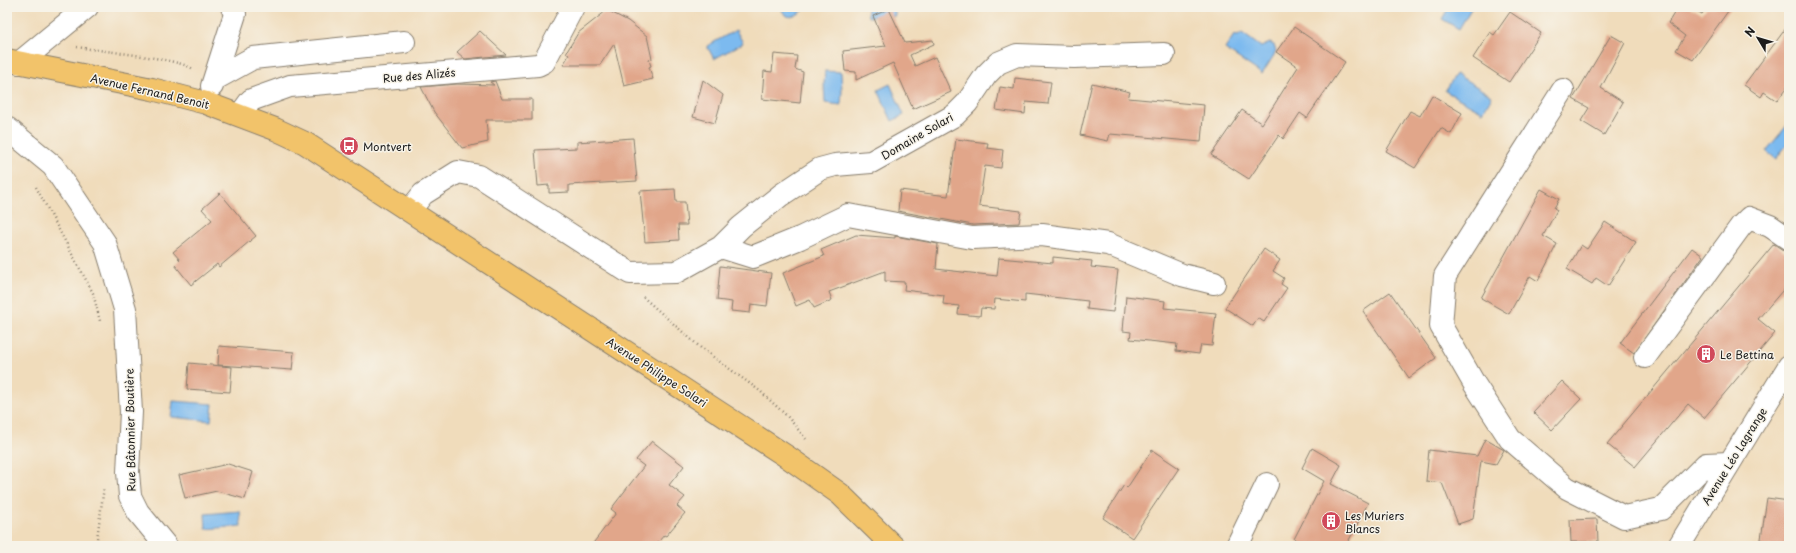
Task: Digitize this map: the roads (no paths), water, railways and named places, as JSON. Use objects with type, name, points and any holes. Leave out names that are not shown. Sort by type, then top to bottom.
[{"type":"main road","name":"Avenue Fernand Benoit","points":[[13,62],[152,89],[206,103],[240,115],[305,143],[410,210]]},
{"type":"main road","name":"Avenue Philippe Solari","points":[[410,210],[562,311],[652,367],[840,494],[893,546]]},
{"type":"street","points":[[13,62],[87,7]]},
{"type":"street","points":[[206,103],[235,14],[232,7]]},
{"type":"street","name":"Rue des Alizés","points":[[240,115],[251,100],[290,86],[538,65],[544,62],[573,7]]},
{"type":"street","points":[[215,79],[253,58],[404,42]]},
{"type":"street","name":"Domaine Solari","points":[[410,210],[423,194],[458,172],[479,176],[630,273],[676,272],[721,247],[740,227],[781,195],[820,169],[835,165],[871,162],[955,115],[967,103],[986,75],[998,63],[1017,55],[1074,57],[1164,54]]},
{"type":"street","points":[[1563,90],[1445,276],[1441,326],[1475,385],[1510,439],[1567,488],[1624,517],[1661,509],[1706,464],[1729,463]]},
{"type":"street","name":"Rue Bâtonnier Boutière","points":[[7,128],[53,166],[105,243],[126,309],[131,412],[128,472],[130,496],[138,512],[166,546]]},
{"type":"street","points":[[721,247],[753,257],[800,238],[848,215],[972,238],[1042,235],[1108,244],[1182,275],[1214,283]]},
{"type":"street","points":[[1645,357],[1741,226],[1749,218],[1770,226],[1789,239]]},
{"type":"street","name":"Avenue Léo Lagrange","points":[[1679,546],[1789,366]]},
{"type":"street","points":[[1237,546],[1267,484]]},
{"type":"water","points":[[780,7],[812,7],[792,17],[785,15]]},
{"type":"water","points":[[867,7],[895,7],[895,16],[868,17]]},
{"type":"water","points":[[1449,7],[1472,7],[1459,29],[1442,19]]},
{"type":"water","points":[[736,30],[743,43],[714,59],[707,46]]},
{"type":"water","points":[[1242,33],[1261,47],[1270,43],[1274,45],[1276,52],[1262,74],[1225,49],[1234,35],[1238,36]]},
{"type":"water","points":[[825,71],[841,72],[841,105],[825,103]]},
{"type":"water","points":[[1456,74],[1492,96],[1483,112],[1445,91]]},
{"type":"water","points":[[890,84],[904,115],[892,121],[878,90]]},
{"type":"water","points":[[1789,123],[1789,142],[1776,159],[1766,151]]},
{"type":"water","points":[[173,401],[213,404],[211,421],[171,417]]},
{"type":"water","points":[[240,511],[241,526],[206,529],[205,514]]},
{"type":"place","name":"Montvert","points":[[349,146]]},
{"type":"place","name":"Le Bettina","points":[[1706,354]]},
{"type":"place","name":"Les Muriers Blancs","points":[[1331,521]]}]
